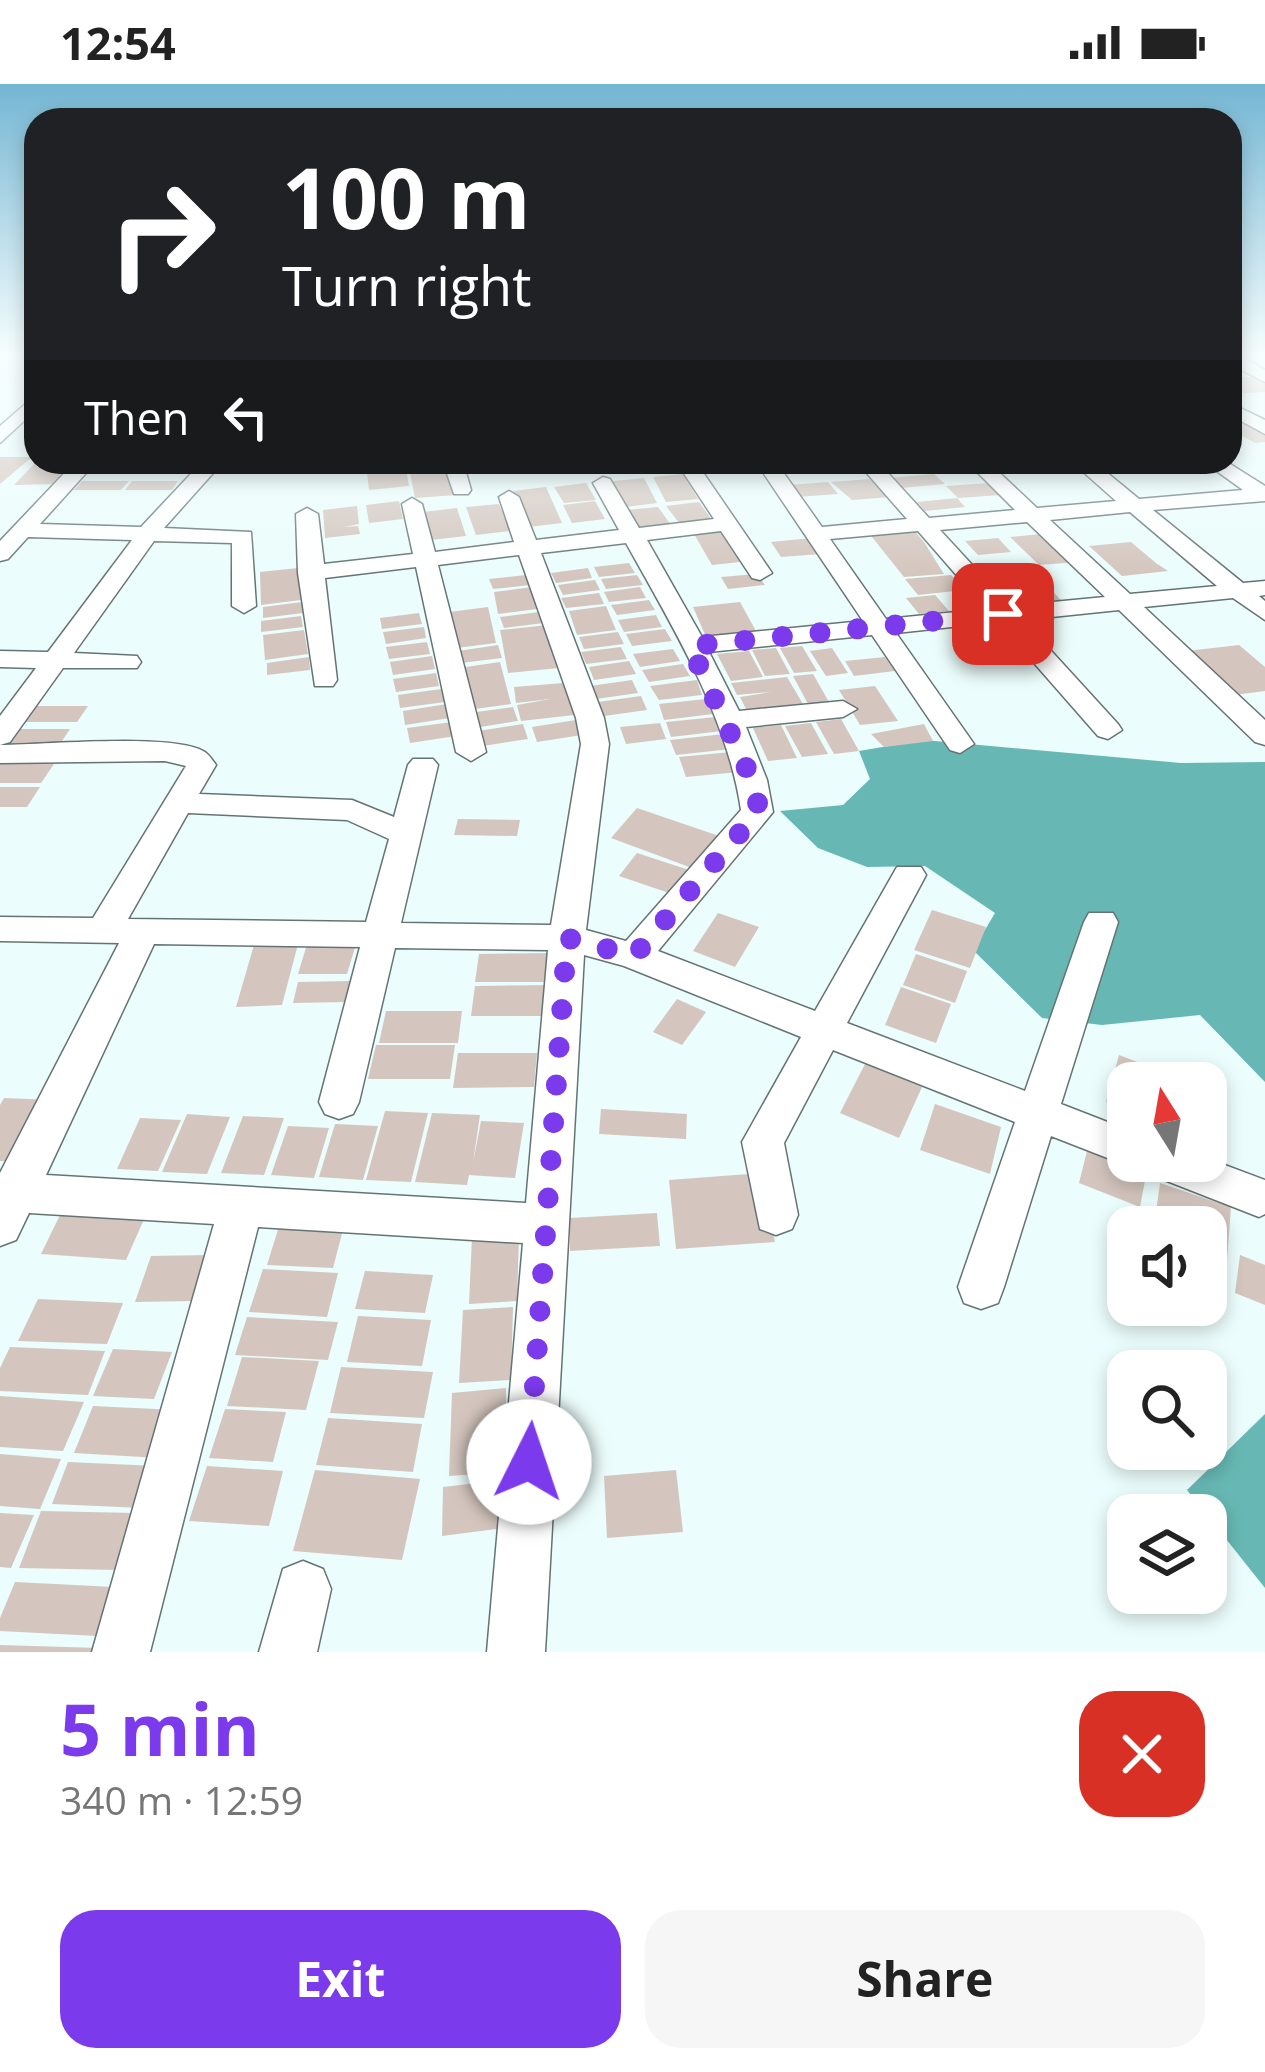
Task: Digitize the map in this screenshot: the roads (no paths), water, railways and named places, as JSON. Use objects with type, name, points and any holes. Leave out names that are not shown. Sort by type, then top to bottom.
[{"type":"street","points":[[6,430],[0,437],[24,436]]},
{"type":"street","points":[[0,554],[14,531],[73,474]]},
{"type":"street","points":[[0,736],[148,533],[202,474]]},
{"type":"street","points":[[456,474],[461,490]]},
{"type":"street","points":[[694,474],[760,573]]},
{"type":"street","points":[[774,474],[960,744]]},
{"type":"street","points":[[878,474],[1108,730]]},
{"type":"street","points":[[990,474],[1265,736]]},
{"type":"street","points":[[1096,474],[1265,613]]},
{"type":"street","points":[[1232,474],[1264,495]]},
{"type":"street","points":[[603,483],[728,720],[757,791],[758,812],[634,956]]},
{"type":"street","points":[[817,534],[1264,495]]},
{"type":"street","points":[[509,497],[590,718],[595,744],[567,938],[516,1652]]},
{"type":"street","points":[[412,504],[471,752]]},
{"type":"street","points":[[307,514],[324,680]]},
{"type":"street","points":[[310,573],[728,524]]},
{"type":"street","points":[[14,531],[246,540],[244,606]]},
{"type":"street","points":[[690,646],[1265,588]]},
{"type":"street","points":[[0,659],[128,662]]},
{"type":"street","points":[[728,720],[843,709]]},
{"type":"street","points":[[0,754],[166,752],[194,757],[200,765],[178,802],[6,1204],[242,1204],[544,1224]]},
{"type":"street","points":[[339,1102],[423,765]]},
{"type":"street","points":[[178,802],[352,810],[406,834]]},
{"type":"street","points":[[776,1215],[763,1142],[909,875]]},
{"type":"street","points":[[981,1286],[1101,922]]},
{"type":"street","points":[[0,929],[567,938],[634,956],[1107,1140]]},
{"type":"street","points":[[1219,1182],[1259,1197]]},
{"type":"street","points":[[121,1652],[242,1204]]},
{"type":"street","points":[[288,1652],[303,1589]]},
{"type":"water","points":[[924,740],[1181,763],[1265,762],[1265,1082],[1200,1015],[1102,1025],[1042,1018],[973,950],[995,913],[925,866],[867,867],[818,848],[780,811],[843,805],[870,779],[859,751]]},
{"type":"water","points":[[1265,1414],[1265,1588],[1227,1540],[1227,1494],[1190,1494],[1187,1490],[1208,1470],[1227,1470],[1227,1451]]}]
